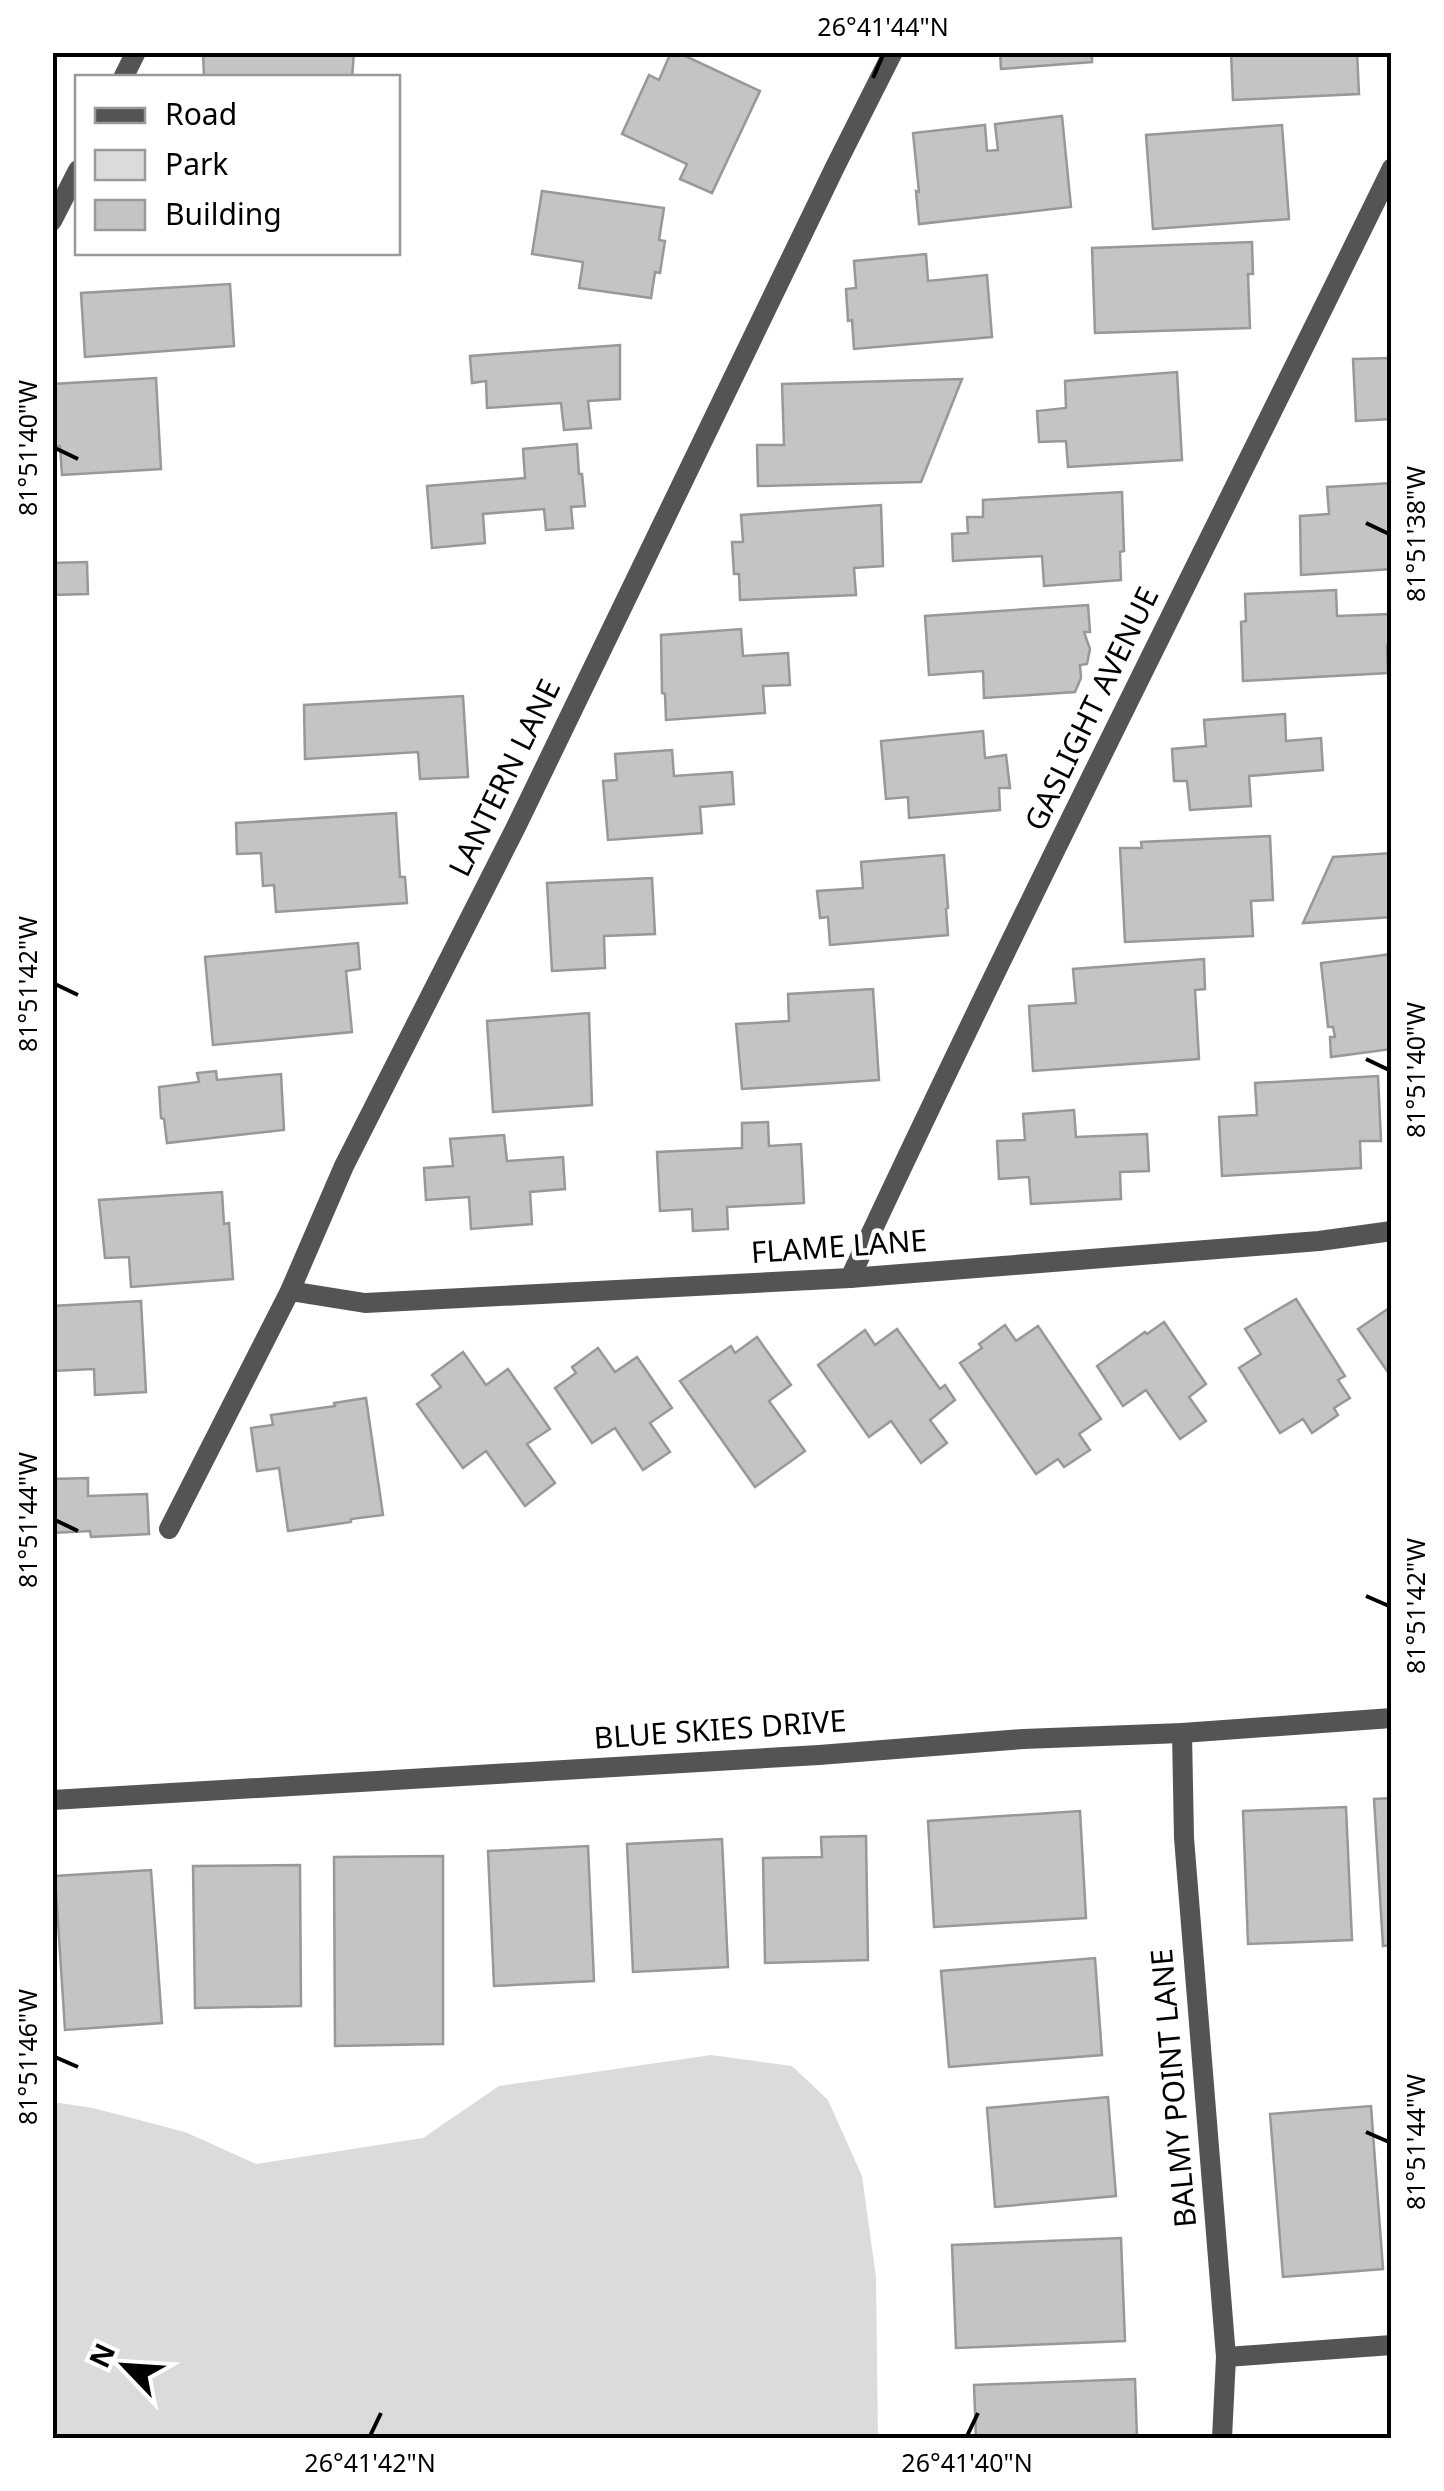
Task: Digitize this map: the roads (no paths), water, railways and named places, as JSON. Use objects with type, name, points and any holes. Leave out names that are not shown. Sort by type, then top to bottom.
[{"type":"street","points":[[124,75],[136,52]]},
{"type":"street","name":"LANTERN LANE","points":[[169,1529],[290,1291],[344,1166],[516,827],[893,52]]},
{"type":"street","name":"GASLIGHT AVENUE","points":[[850,1278],[958,1046],[1392,168]]},
{"type":"street","points":[[52,221],[75,176]]},
{"type":"street","name":"FLAME LANE","points":[[290,1291],[366,1303],[850,1278],[1392,1232]]},
{"type":"street","name":"BLUE SKIES DRIVE","points":[[52,1800],[1392,1718]]},
{"type":"street","name":"BALMY POINT LANE","points":[[1182,1733],[1184,1838],[1226,2357],[1222,2438]]},
{"type":"street","points":[[1226,2357],[1392,2346]]}]
